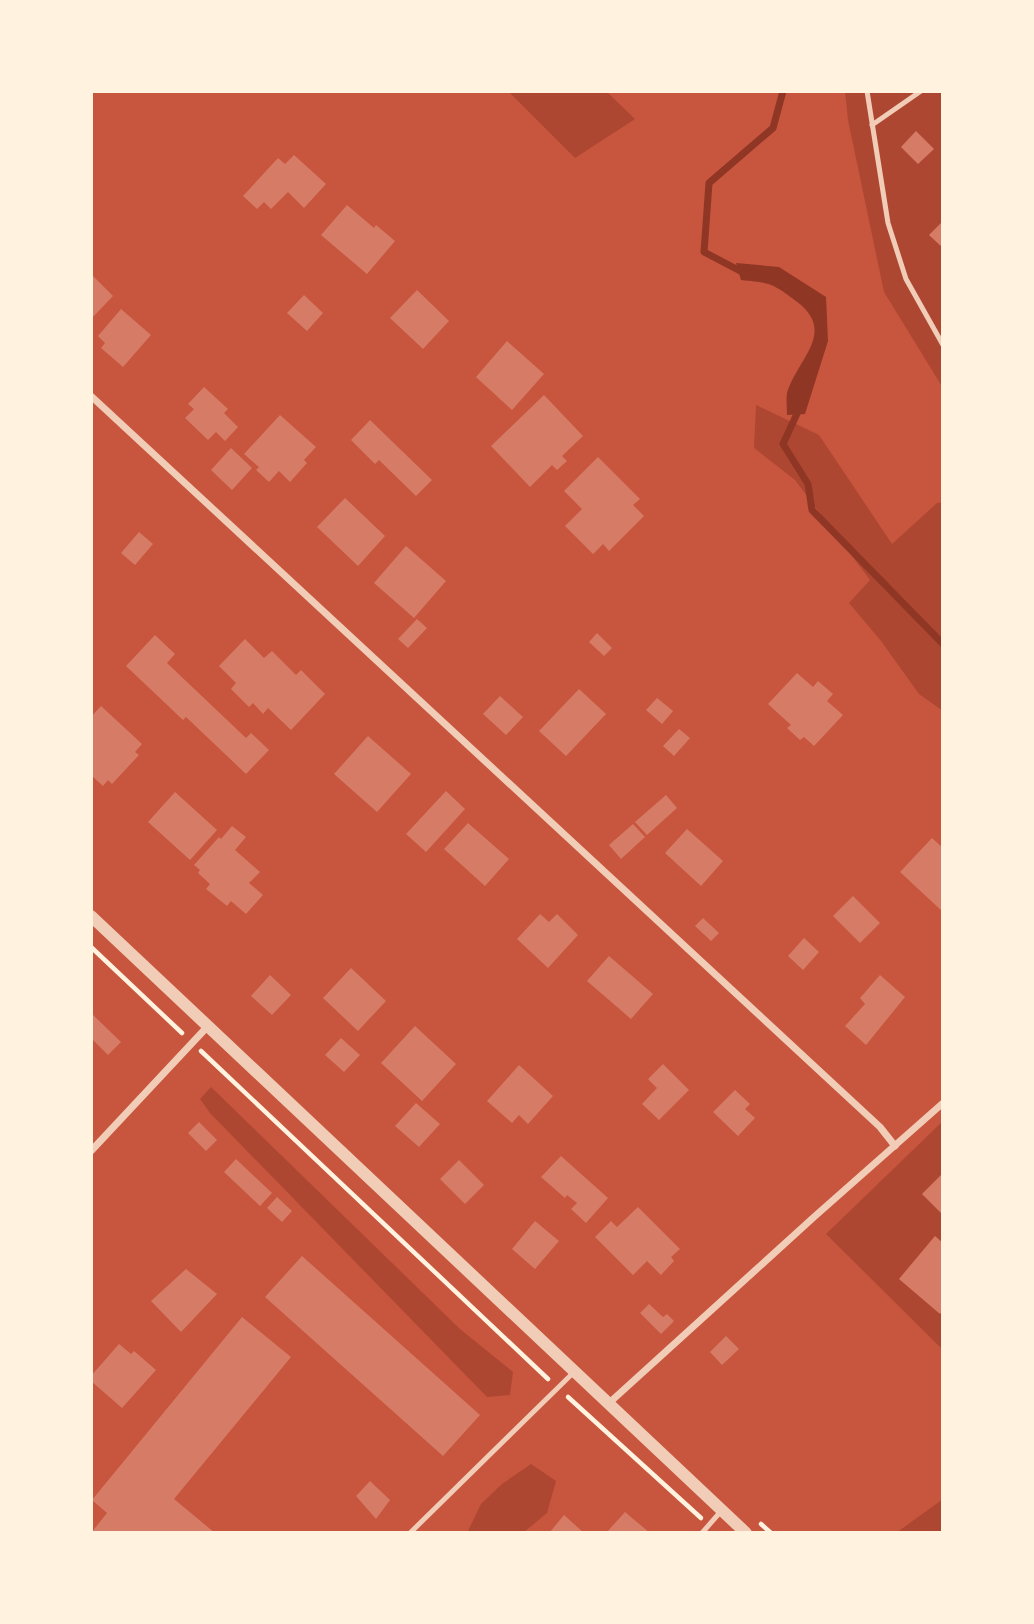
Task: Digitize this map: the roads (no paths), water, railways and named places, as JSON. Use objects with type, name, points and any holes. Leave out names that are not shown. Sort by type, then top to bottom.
[{"type":"street","points":[[91,396],[880,1127],[895,1146]]},
{"type":"street","points":[[91,916],[747,1533]]},
{"type":"street","points":[[91,1151],[208,1026]]},
{"type":"street","points":[[608,1404],[814,1217],[942,1106]]},
{"type":"lane","points":[[867,91],[888,223],[905,279],[943,345]]},
{"type":"lane","points":[[872,125],[921,91]]},
{"type":"lane","points":[[410,1533],[574,1373]]},
{"type":"lane","points":[[702,1533],[722,1510]]},
{"type":"waterway","points":[[744,273],[704,252],[709,183],[773,128],[783,91]]},
{"type":"waterway","points":[[800,407],[783,444],[808,484],[812,510],[943,644]]}]
